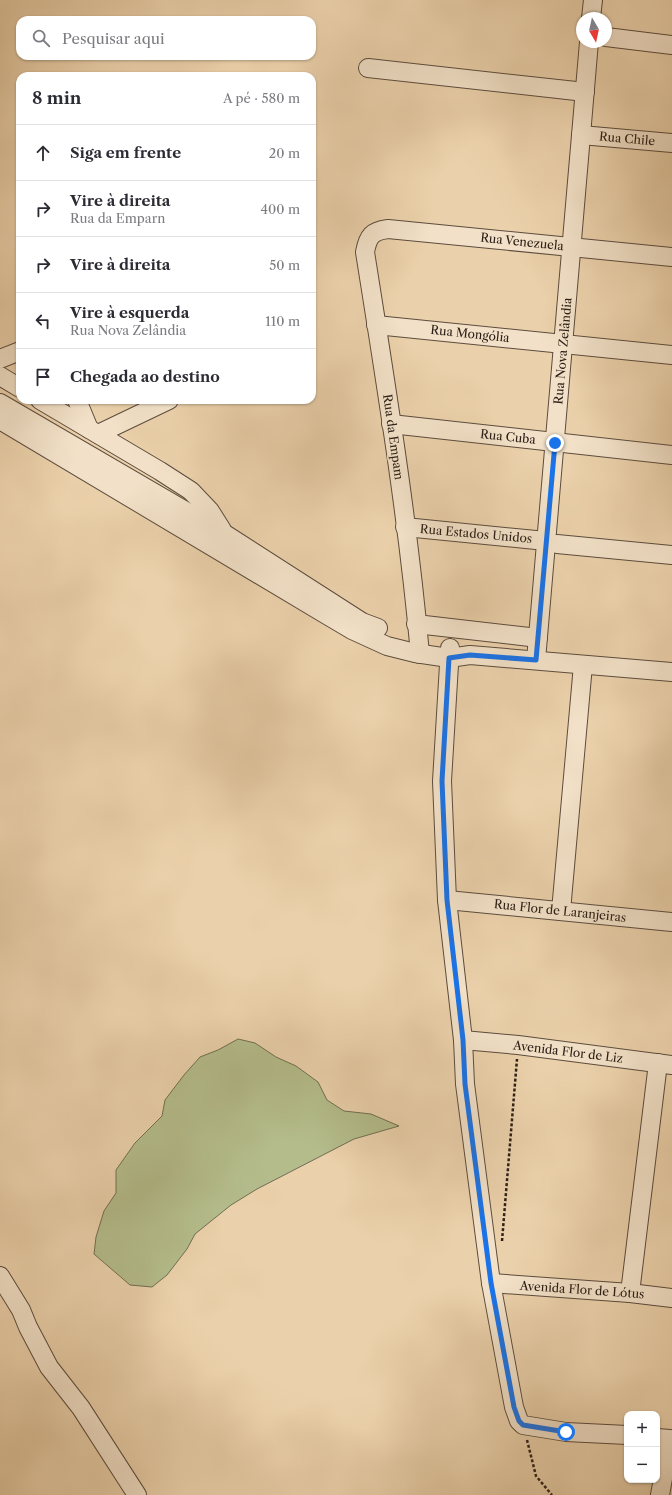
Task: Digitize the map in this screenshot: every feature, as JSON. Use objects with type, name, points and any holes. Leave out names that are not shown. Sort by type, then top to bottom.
[{"type":"street","points":[[592,12],[593,0]]},
{"type":"street","points":[[612,38],[672,45]]},
{"type":"street","name":"Rua Nova Zelândia","points":[[536,660],[552,542],[555,443],[589,48]]},
{"type":"street","points":[[368,68],[585,92]]},
{"type":"street","name":"Rua Chile","points":[[581,135],[672,142]]},
{"type":"street","name":"Rua Venezuela","points":[[372,234],[379,230],[388,229],[672,257]]},
{"type":"street","name":"Rua da Empam","points":[[372,234],[366,243],[365,252],[391,424],[419,648]]},
{"type":"street","name":"Rua Mongólia","points":[[376,325],[672,355]]},
{"type":"street","points":[[0,359],[16,353]]},
{"type":"street","points":[[0,376],[16,386]]},
{"type":"street","points":[[0,403],[24,426],[352,630],[387,646],[419,648],[470,655],[672,672]]},
{"type":"street","points":[[24,426],[38,404]]},
{"type":"street","points":[[47,404],[191,491],[210,511],[225,534]]},
{"type":"street","points":[[79,404],[93,432]]},
{"type":"street","points":[[93,432],[160,404]]},
{"type":"street","points":[[0,420],[24,426],[225,534],[362,622],[419,648]]},
{"type":"street","name":"Rua Cuba","points":[[391,424],[672,455]]},
{"type":"street","name":"Rua Estados Unidos","points":[[405,527],[672,555]]},
{"type":"street","points":[[416,624],[538,638]]},
{"type":"street","points":[[449,653],[442,781],[447,900],[463,1040],[465,1084],[491,1283],[514,1407],[519,1421],[523,1425],[566,1432],[624,1435]]},
{"type":"street","points":[[560,911],[583,665]]},
{"type":"street","name":"Rua Flor de Laranjeiras","points":[[447,900],[672,922]]},
{"type":"street","name":"Avenida Flor de Liz","points":[[463,1040],[518,1045],[665,1064]]},
{"type":"street","points":[[630,1293],[665,1064]]},
{"type":"street","points":[[0,1276],[21,1310],[28,1328],[49,1367],[81,1408],[137,1495]]},
{"type":"street","name":"Avenida Flor de Lótus","points":[[491,1283],[630,1293],[672,1298]]},
{"type":"street","points":[[660,1495],[666,1439]]},
{"type":"path","points":[[502,1244],[518,1045]]},
{"type":"path","points":[[523,1425],[536,1476],[552,1495]]},
{"type":"green space","points":[[238,1039],[255,1043],[276,1057],[296,1066],[318,1082],[327,1100],[344,1111],[371,1114],[399,1126],[354,1139],[257,1189],[231,1205],[195,1234],[187,1249],[167,1275],[152,1287],[130,1285],[94,1254],[96,1237],[104,1211],[116,1193],[116,1170],[135,1143],[162,1116],[165,1100],[200,1057],[218,1050]]},
{"type":"route","points":[[555,443],[536,660],[470,655],[449,658],[442,781],[447,900],[463,1040],[465,1084],[491,1283],[514,1407],[519,1421],[523,1425],[566,1432]]}]
